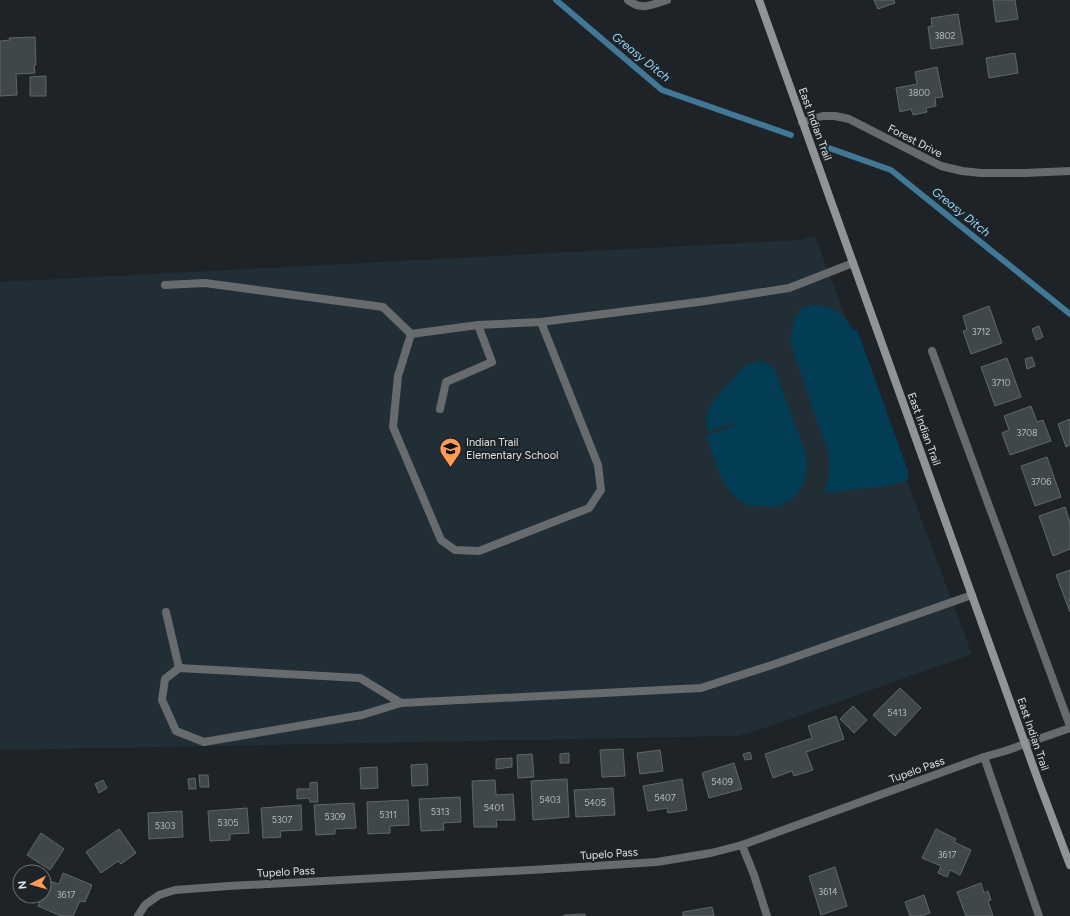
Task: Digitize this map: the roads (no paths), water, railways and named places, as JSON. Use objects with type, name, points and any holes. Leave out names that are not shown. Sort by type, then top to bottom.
[{"type":"main road","name":"East Indian Trail","points":[[759,0],[1038,780],[1070,865]]},
{"type":"street","points":[[628,0],[635,5],[646,7],[666,0]]},
{"type":"street","name":"Forest Drive","points":[[802,122],[822,116],[835,116],[849,119],[941,166],[962,171],[981,173],[1010,173],[1070,171]]},
{"type":"street","points":[[411,334],[478,326],[541,322],[706,301],[788,288],[853,263]]},
{"type":"street","points":[[165,285],[205,283],[383,307],[411,334]]},
{"type":"street","points":[[411,334],[398,376],[393,427],[441,540],[455,550],[479,551],[589,508],[600,490],[598,465],[541,322]]},
{"type":"street","points":[[440,409],[446,382],[492,362],[478,326]]},
{"type":"street","points":[[932,351],[1070,727]]},
{"type":"street","points":[[401,703],[360,678],[179,668],[165,679],[162,700],[176,730],[204,742],[362,715],[401,703],[702,688],[972,595]]},
{"type":"street","points":[[166,612],[179,668]]},
{"type":"street","name":"Tupelo Pass","points":[[138,916],[145,905],[159,896],[174,890],[657,862],[711,853],[742,845],[1070,727]]},
{"type":"street","points":[[984,757],[1039,916]]},
{"type":"street","points":[[742,845],[754,875],[767,916]]},
{"type":"waterway","name":"Greasy Ditch","points":[[556,0],[662,90],[791,135]]},
{"type":"waterway","name":"Greasy Ditch","points":[[826,147],[891,170],[1070,314]]},
{"type":"place","name":"Indian Trail Elementary School","points":[[451,468]]}]
